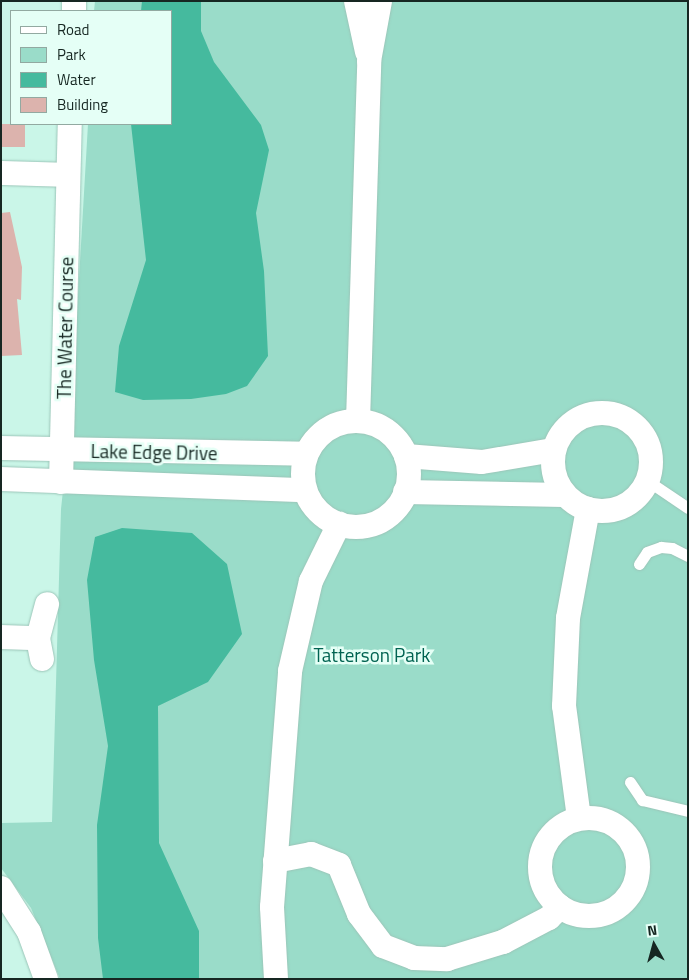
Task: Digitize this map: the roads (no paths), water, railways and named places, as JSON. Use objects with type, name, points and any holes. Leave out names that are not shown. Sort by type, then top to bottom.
[{"type":"street","points":[[356,1],[369,61]]},
{"type":"street","points":[[358,421],[369,61],[380,1]]},
{"type":"street","name":"The Water Course","points":[[61,482],[70,125]]},
{"type":"street","points":[[1,173],[68,175]]},
{"type":"street","points":[[405,492],[564,495],[588,509],[618,509],[630,502],[648,481],[652,465],[644,434],[632,422],[618,414],[602,412],[571,422],[560,435],[554,450],[554,476],[564,495]]},
{"type":"street","points":[[358,421],[387,432],[406,456],[408,474],[405,492],[399,504],[379,521],[352,526],[339,524],[318,511],[305,490],[303,472],[306,454],[315,440],[327,430],[342,423],[358,421]]},
{"type":"street","name":"Lake Edge Drive","points":[[1,448],[306,454]]},
{"type":"street","points":[[406,456],[482,462],[554,450]]},
{"type":"street","name":"Lake Edge Drive","points":[[1,479],[305,490]]},
{"type":"street","points":[[579,818],[564,706],[568,618],[588,509]]},
{"type":"street","points":[[276,979],[272,907],[290,671],[311,581],[339,524]]},
{"type":"street","points":[[1,637],[40,648],[47,604]]},
{"type":"street","points":[[579,818],[611,823],[631,843],[639,868],[630,894],[620,906],[605,914],[588,918],[560,907],[544,890],[540,878],[543,847],[563,825],[579,818]]},
{"type":"street","points":[[275,861],[311,854],[339,865],[359,914],[383,946],[414,958],[447,959],[503,942],[549,918],[560,907]]},
{"type":"street","points":[[1,888],[29,932],[46,979]]},
{"type":"lane","points":[[648,481],[688,508]]},
{"type":"lane","points":[[640,564],[647,552],[661,546],[672,548],[688,556]]},
{"type":"lane","points":[[630,782],[642,800],[688,811]]},
{"type":"water","points":[[142,1],[201,1],[201,31],[214,62],[261,125],[269,150],[256,213],[264,271],[268,356],[247,386],[226,394],[191,399],[143,400],[115,392],[119,346],[146,260],[131,125],[172,125],[172,10],[141,10]]},
{"type":"water","points":[[122,528],[192,533],[227,564],[242,634],[208,682],[158,706],[159,843],[199,931],[199,979],[103,979],[98,938],[97,825],[108,746],[94,660],[87,580],[95,537]]},
{"type":"park label","name":"Tatterson Park","points":[[372,655]]}]
